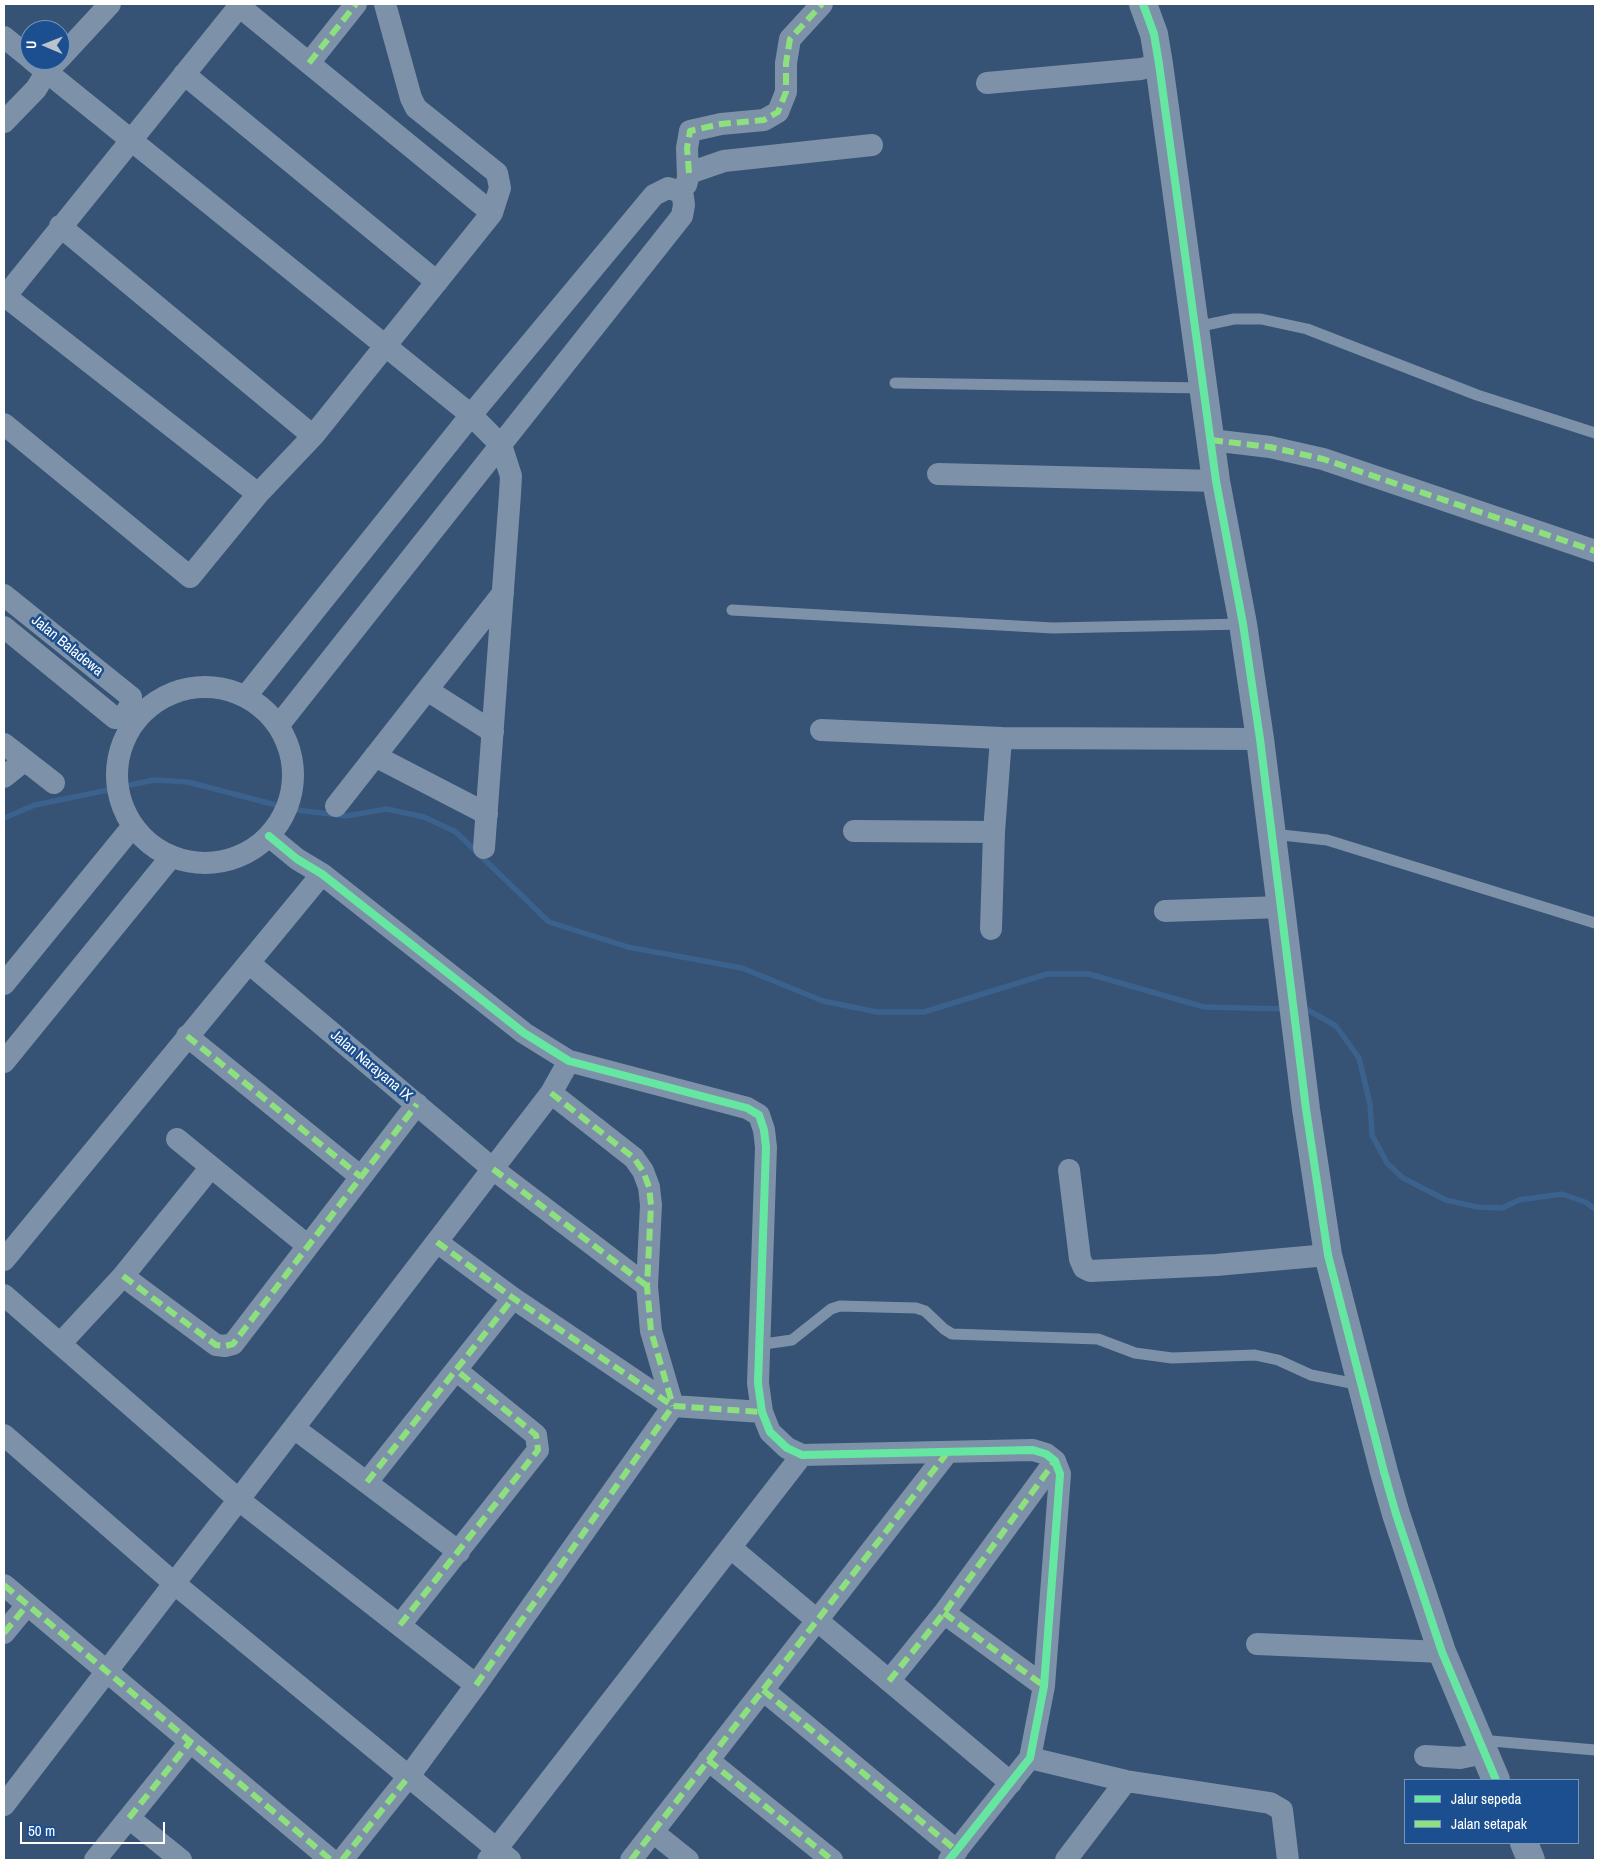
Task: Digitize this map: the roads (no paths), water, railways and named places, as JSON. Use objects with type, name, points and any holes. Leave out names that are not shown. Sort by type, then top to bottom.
[{"type":"street","points":[[309,63],[356,4]]},
{"type":"street","points":[[4,424],[190,577],[258,494],[313,436],[376,356],[387,347],[492,212],[500,188],[497,173],[416,108],[411,98],[384,4]]},
{"type":"street","points":[[278,726],[682,216],[690,131],[721,124],[764,120],[778,112],[786,92],[786,63],[790,40],[822,4]]},
{"type":"street","points":[[1143,4],[1154,34],[1159,64],[1205,388],[1216,481],[1243,624],[1273,834],[1293,1009],[1328,1255],[1386,1481],[1442,1652],[1496,1779]]},
{"type":"street","points":[[258,494],[4,297],[240,5],[492,212]]},
{"type":"street","points":[[70,37],[102,6]]},
{"type":"street","points":[[4,37],[20,46]]},
{"type":"street","points":[[987,83],[1141,69],[1159,64]]},
{"type":"street","points":[[4,122],[36,89],[42,70]]},
{"type":"street","points":[[55,70],[131,141],[471,415],[501,445],[511,476],[484,848]]},
{"type":"street","points":[[184,74],[437,282]]},
{"type":"street","points":[[246,696],[471,415],[654,195],[724,161],[872,145]]},
{"type":"street","points":[[60,226],[313,436]]},
{"type":"street","points":[[1211,440],[1270,446],[1323,459],[1595,551]]},
{"type":"street","points":[[938,474],[1216,481]]},
{"type":"street","points":[[336,806],[503,593]]},
{"type":"street","name":"Jalan Baladewa","points":[[4,596],[130,697],[131,704],[127,711],[122,717],[115,718],[4,626]]},
{"type":"street","points":[[194,687],[220,688],[246,696],[264,709],[278,726],[291,753],[293,783],[286,811],[269,836],[248,853],[223,862],[197,863],[171,857],[150,844],[133,826],[122,803],[117,778],[120,753],[130,730],[146,709],[169,695],[194,687]]},
{"type":"street","points":[[427,690],[493,732]]},
{"type":"street","points":[[821,730],[1001,738],[1260,739]]},
{"type":"street","points":[[991,929],[994,832],[1001,738]]},
{"type":"street","points":[[4,744],[54,783]]},
{"type":"street","points":[[375,756],[487,814]]},
{"type":"street","points":[[4,777],[24,761]]},
{"type":"street","points":[[4,984],[133,826]]},
{"type":"street","points":[[854,831],[994,832]]},
{"type":"street","points":[[269,836],[297,859],[322,874],[524,1033],[569,1061],[747,1108],[759,1115],[763,1125],[766,1147],[758,1383],[762,1412],[770,1432],[778,1441],[802,1455],[1033,1450],[1046,1454],[1055,1460],[1060,1474],[1044,1686],[1030,1758],[953,1856],[763,1690]]},
{"type":"street","points":[[4,1062],[171,857]]},
{"type":"street","points":[[4,1260],[322,874]]},
{"type":"street","points":[[1165,911],[1282,907]]},
{"type":"street","name":"Jalan Narayana IX","points":[[249,963],[493,1168],[647,1286]]},
{"type":"street","points":[[187,1036],[361,1177]]},
{"type":"street","points":[[4,1805],[551,1093],[569,1061]]},
{"type":"street","points":[[551,1093],[634,1158],[644,1171],[649,1187],[651,1205],[647,1286],[653,1340],[673,1406]]},
{"type":"street","points":[[123,1276],[216,1345],[225,1346],[233,1344],[239,1339],[417,1104]]},
{"type":"street","points":[[177,1139],[308,1246]]},
{"type":"street","points":[[60,1344],[123,1276],[211,1167]]},
{"type":"street","points":[[1069,1170],[1080,1259],[1084,1268],[1090,1271],[1216,1265],[1328,1255]]},
{"type":"street","points":[[437,1242],[513,1298],[673,1406],[762,1412]]},
{"type":"street","points":[[4,1295],[239,1500],[476,1685]]},
{"type":"street","points":[[367,1482],[513,1298]]},
{"type":"street","points":[[400,1625],[535,1455],[539,1444],[536,1434],[456,1370]]},
{"type":"street","points":[[342,1860],[409,1776],[476,1685],[673,1406]]},
{"type":"street","points":[[294,1428],[459,1552]]},
{"type":"street","points":[[4,1435],[175,1584],[409,1776],[498,1857],[802,1455]]},
{"type":"street","points":[[631,1860],[947,1452]]},
{"type":"street","points":[[889,1681],[944,1614],[1055,1460]]},
{"type":"street","points":[[731,1548],[1011,1783]]},
{"type":"street","points":[[4,1585],[331,1860]]},
{"type":"street","points":[[4,1633],[27,1605]]},
{"type":"street","points":[[944,1614],[1044,1686]]},
{"type":"street","points":[[1257,1644],[1442,1652]]},
{"type":"street","points":[[95,1860],[190,1742]]},
{"type":"street","points":[[1425,1756],[1460,1758],[1481,1746]]},
{"type":"street","points":[[1030,1758],[1126,1781],[1276,1805],[1282,1810],[1284,1817],[1288,1860]]},
{"type":"street","points":[[708,1760],[832,1860]]},
{"type":"street","points":[[1066,1860],[1126,1781]]},
{"type":"street","points":[[129,1818],[181,1860]]},
{"type":"street","points":[[653,1832],[688,1860]]},
{"type":"street","points":[[1524,1844],[1532,1860]]},
{"type":"lane","points":[[1196,327],[1234,319],[1261,319],[1307,329],[1477,395],[1595,433]]},
{"type":"lane","points":[[895,383],[1205,388]]},
{"type":"lane","points":[[732,610],[1053,628],[1243,624]]},
{"type":"lane","points":[[1273,834],[1327,840],[1595,923]]},
{"type":"lane","points":[[758,1345],[792,1340],[831,1309],[840,1306],[916,1308],[925,1311],[952,1334],[1098,1339],[1135,1353],[1164,1358],[1255,1355],[1278,1360],[1311,1375],[1361,1385]]},
{"type":"lane","points":[[1481,1746],[1595,1750]]},
{"type":"waterway","points":[[130,785],[154,780],[188,782],[276,805]]},
{"type":"waterway","points":[[4,818],[35,805],[108,790]]},
{"type":"waterway","points":[[297,810],[346,816],[387,809],[424,817],[456,832],[549,922],[628,947],[742,968],[823,1001],[877,1012],[924,1012],[1047,974],[1089,974],[1204,1007],[1287,1009]]},
{"type":"waterway","points":[[1301,1009],[1308,1010],[1336,1026],[1359,1058],[1370,1104],[1372,1135],[1387,1163],[1403,1178],[1446,1200],[1477,1207],[1502,1208],[1519,1200],[1562,1194],[1585,1202],[1595,1209]]}]
